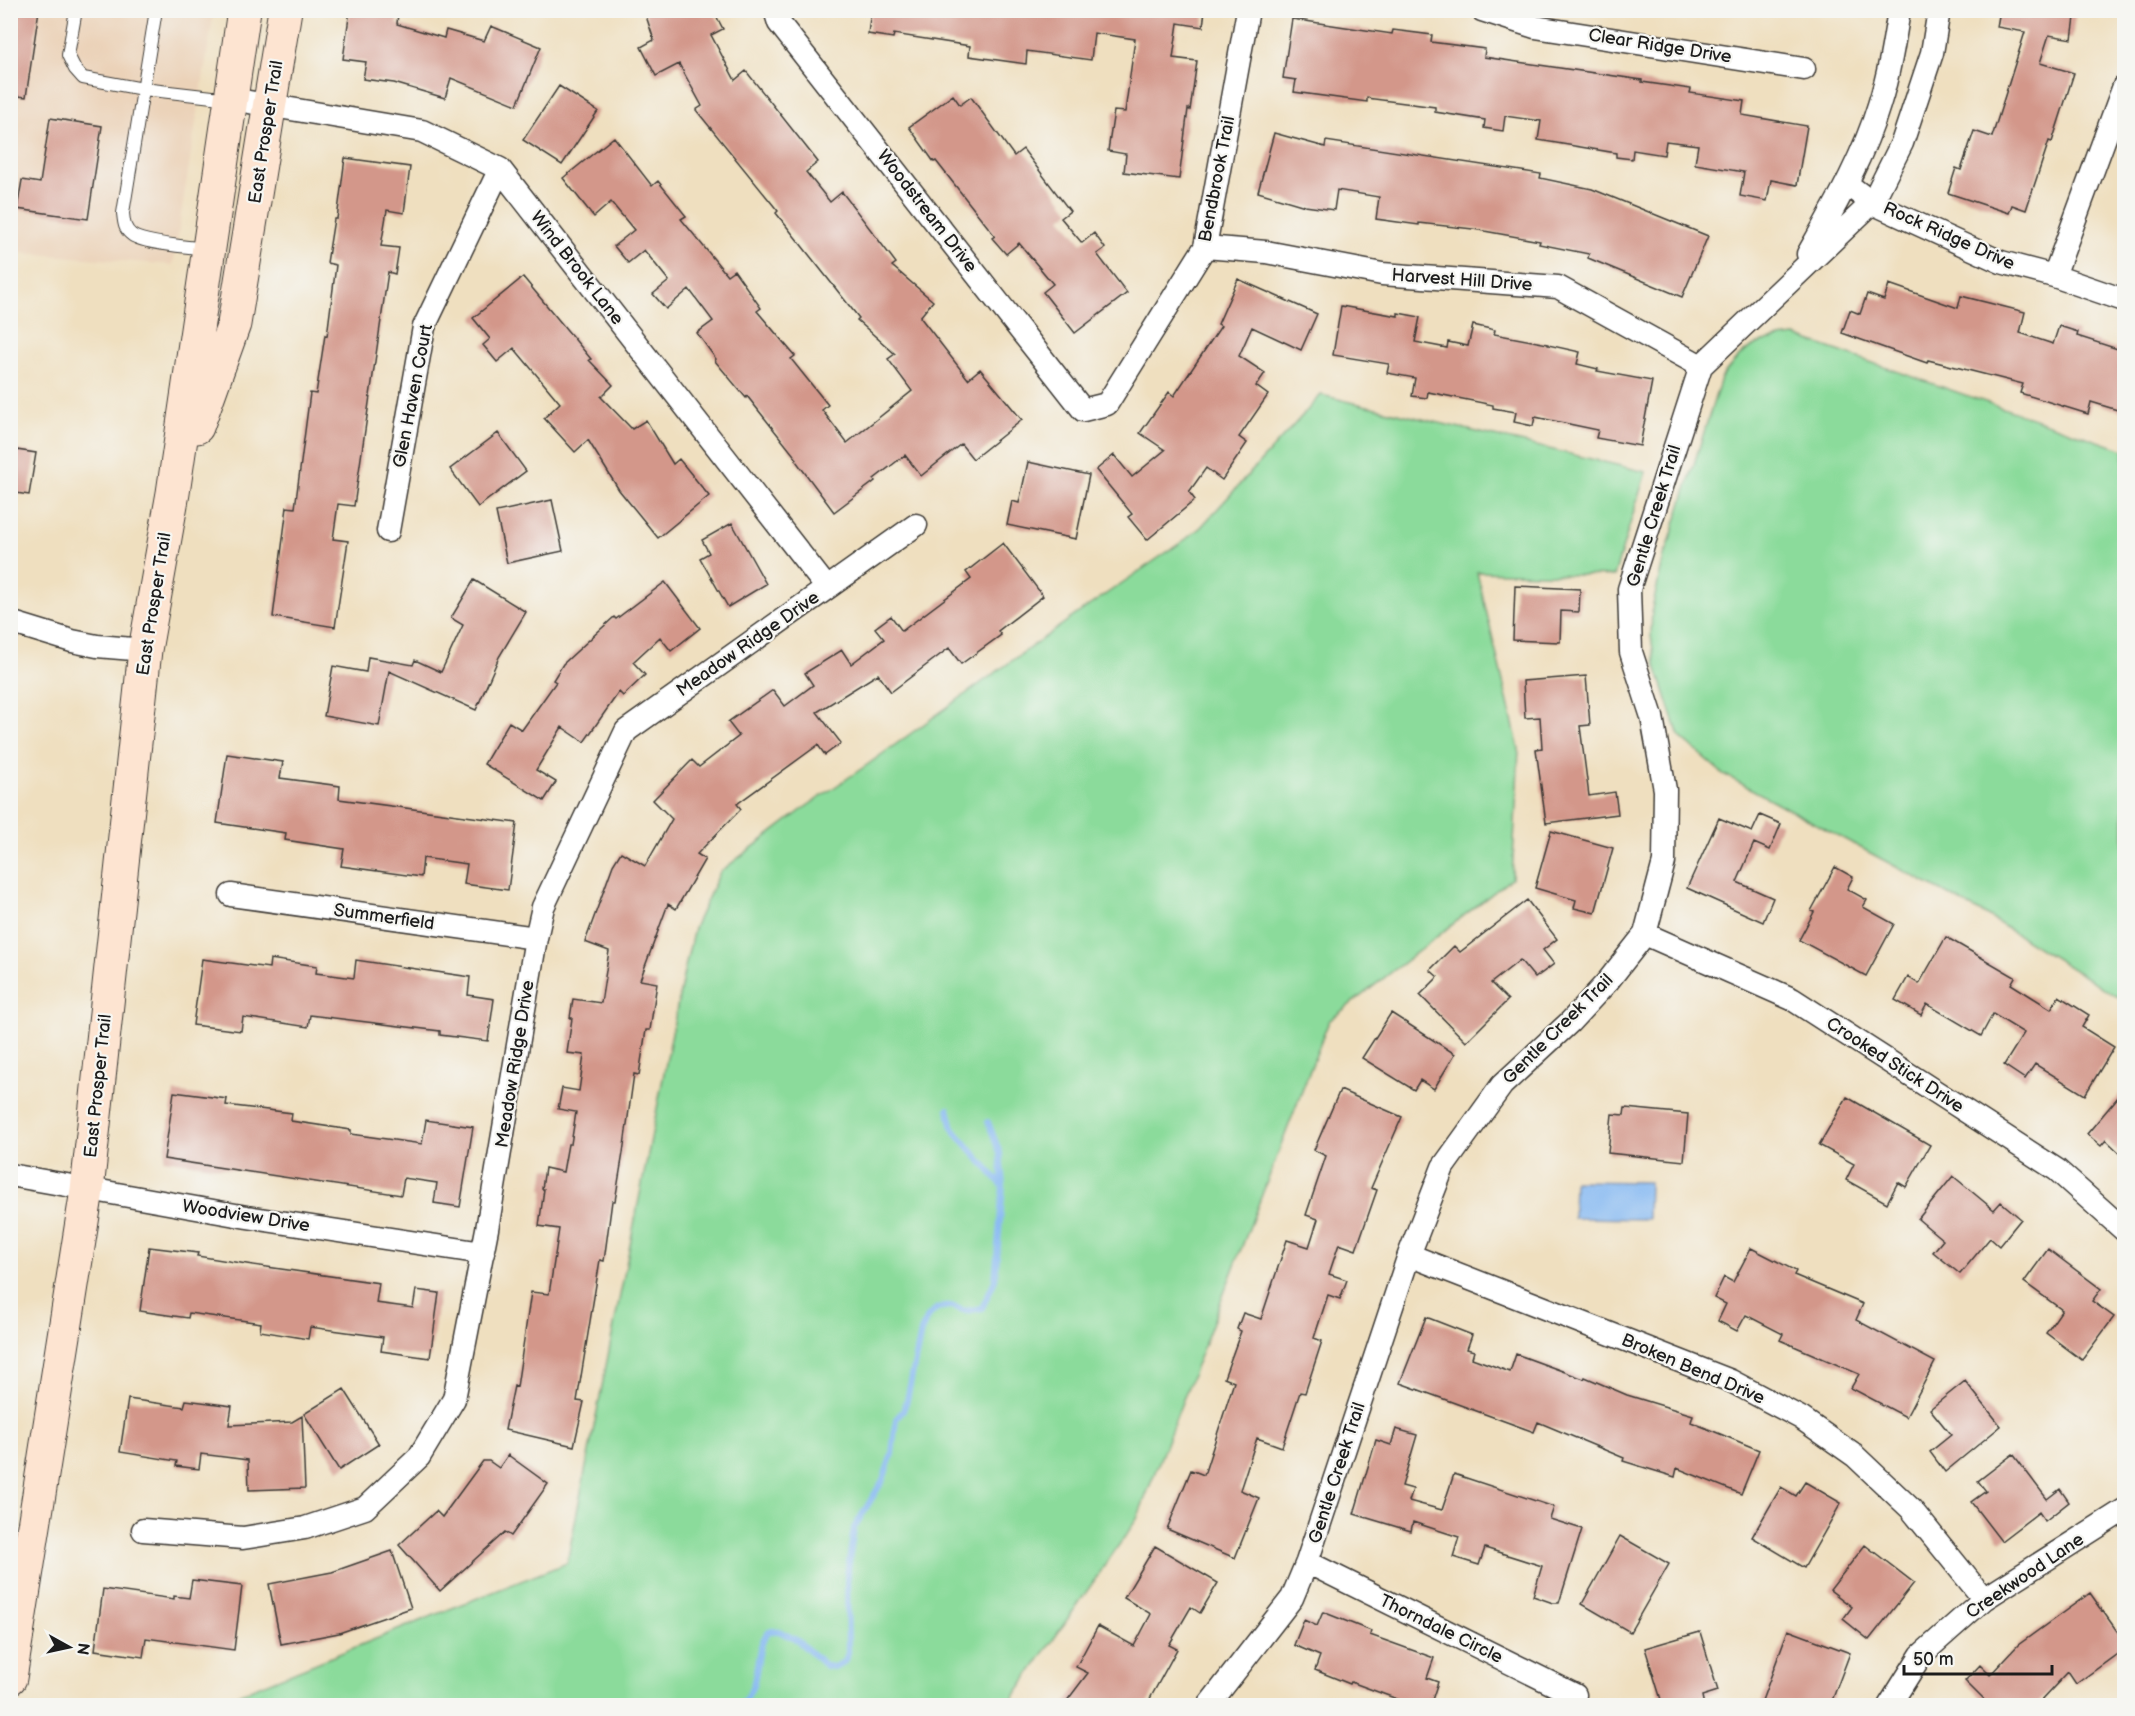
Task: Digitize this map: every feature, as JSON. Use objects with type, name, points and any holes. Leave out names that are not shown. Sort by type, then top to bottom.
[{"type":"main road","name":"East Prosper Trail","points":[[10,1678],[87,1190],[145,650],[173,493],[244,10]]},
{"type":"main road","name":"East Prosper Trail","points":[[173,493],[234,324],[285,10]]},
{"type":"street","name":"Woodstream Drive","points":[[775,10],[779,22],[1083,410]]},
{"type":"street","name":"Bendbrook Trail","points":[[1083,410],[1107,404],[1204,247],[1248,10]]},
{"type":"street","name":"Clear Ridge Drive","points":[[1482,10],[1535,27],[1804,69]]},
{"type":"street","name":"Gentle Creek Trail","points":[[1796,277],[1847,184],[1879,107],[1890,65],[1899,10]]},
{"type":"street","name":"Gentle Creek Trail","points":[[1208,1706],[1292,1598],[1307,1562],[1409,1255],[1443,1167],[1502,1085],[1586,1006],[1645,934],[1664,862],[1665,790],[1652,717],[1631,652],[1629,589],[1701,366],[1872,202],[1902,143],[1932,53],[1939,10]]},
{"type":"street","points":[[2054,276],[2124,86]]},
{"type":"street","name":"Wind Brook Lane","points":[[231,99],[422,131],[500,169],[827,588]]},
{"type":"street","name":"Glen Haven Court","points":[[388,531],[424,327],[500,169]]},
{"type":"street","name":"Rock Ridge Drive","points":[[1847,184],[1872,202],[2001,262],[2054,276],[2124,300]]},
{"type":"street","name":"Harvest Hill Drive","points":[[1204,247],[1266,252],[1382,274],[1558,287],[1701,366]]},
{"type":"street","name":"Meadow Ridge Drive","points":[[143,1530],[243,1538],[305,1528],[366,1508],[419,1457],[454,1399],[483,1253],[543,907],[626,731],[916,525]]},
{"type":"street","points":[[10,622],[72,641],[145,650]]},
{"type":"street","name":"Summerfield","points":[[231,895],[536,938]]},
{"type":"street","name":"Crooked Stick Drive","points":[[1645,934],[1792,999],[2057,1170],[2124,1230]]},
{"type":"street","name":"Woodview Drive","points":[[10,1175],[87,1190],[483,1253]]},
{"type":"street","name":"Broken Bend Drive","points":[[1409,1255],[1731,1381],[1802,1418],[1855,1456],[1911,1509],[1984,1599]]},
{"type":"street","name":"Creekwood Lane","points":[[1889,1706],[1921,1655],[1984,1599],[2124,1510]]},
{"type":"street","name":"Thorndale Circle","points":[[1307,1562],[1575,1695]]},
{"type":"lane","points":[[76,10],[68,55],[83,78],[143,89],[231,99]]},
{"type":"lane","points":[[156,10],[123,213],[124,225],[131,234],[141,240],[209,249]]},
{"type":"shaded area","points":[[10,11],[214,11],[173,265],[11,252]]},
{"type":"green space","points":[[1795,336],[2124,450],[2124,1001],[1984,914],[1723,774],[1679,736],[1655,663],[1651,636],[1652,609],[1665,552],[1721,378],[1737,358],[1752,346]]},
{"type":"green space","points":[[1321,395],[1646,472],[1614,576],[1477,572],[1519,749],[1512,878],[1329,1021],[1137,1519],[1008,1705],[213,1705],[567,1563],[684,972],[694,928],[720,872],[807,806],[1186,539],[1201,527]]},
{"type":"water","points":[[1574,1181],[1649,1182],[1648,1219],[1573,1218]]},
{"type":"building","points":[[10,10],[39,10],[26,97],[10,95]]},
{"type":"building","points":[[350,10],[398,13],[397,24],[444,38],[446,30],[484,41],[491,26],[541,47],[517,105],[451,78],[445,98],[394,83],[363,79],[366,62],[343,59]]},
{"type":"building","points":[[644,10],[713,10],[723,29],[711,35],[735,80],[746,71],[818,162],[806,172],[830,202],[842,192],[896,263],[892,266],[933,301],[920,317],[968,379],[980,369],[1022,420],[973,459],[961,444],[921,476],[905,455],[834,512],[796,461],[797,459],[747,396],[746,398],[715,361],[716,359],[697,333],[713,321],[689,289],[666,309],[653,294],[669,281],[644,250],[628,263],[614,246],[634,230],[611,202],[594,217],[563,178],[614,137],[652,186],[658,181],[686,216],[681,219],[727,275],[734,270],[761,308],[757,311],[795,356],[791,359],[828,405],[822,410],[847,443],[912,391],[888,359],[895,354],[857,320],[859,318],[776,213],[778,211],[696,110],[702,106],[679,64],[656,76],[641,47],[654,40]]},
{"type":"building","points":[[871,10],[1205,10],[1203,27],[1178,23],[1173,58],[1197,61],[1179,179],[1124,172],[1126,154],[1108,151],[1114,111],[1125,112],[1135,39],[1094,33],[1091,60],[1027,51],[1026,64],[969,56],[970,46],[894,34],[893,38],[868,34]]},
{"type":"building","points":[[2000,10],[2076,10],[2072,39],[2049,35],[2040,63],[2074,73],[2052,142],[2049,141],[2026,210],[2012,205],[2009,213],[1948,193],[1956,168],[1961,170],[1974,131],[1992,137],[2025,32],[1997,27]]},
{"type":"building","points":[[1292,19],[1392,34],[1393,30],[1432,35],[1431,42],[1485,49],[1484,57],[1642,80],[1642,82],[1691,89],[1690,93],[1744,101],[1742,115],[1807,126],[1797,185],[1771,180],[1767,201],[1740,196],[1744,172],[1695,164],[1698,145],[1666,141],[1664,155],[1633,150],[1632,159],[1616,157],[1616,153],[1538,140],[1541,121],[1505,116],[1503,131],[1484,128],[1485,120],[1435,112],[1435,107],[1367,98],[1367,102],[1294,92],[1296,80],[1283,78]]},
{"type":"building","points":[[559,86],[598,111],[562,165],[523,140]]},
{"type":"building","points":[[953,95],[960,105],[971,97],[1014,156],[1023,149],[1070,211],[1061,218],[1082,243],[1094,233],[1105,248],[1097,254],[1127,293],[1075,333],[1043,292],[1053,284],[1019,243],[1006,254],[992,238],[995,236],[936,161],[934,162],[909,127]]},
{"type":"building","points":[[50,118],[102,126],[88,219],[17,209],[22,180],[40,183]]},
{"type":"building","points":[[1274,133],[1325,147],[1326,141],[1541,174],[1540,178],[1592,189],[1708,236],[1682,297],[1588,258],[1589,254],[1539,244],[1540,241],[1473,229],[1376,219],[1379,197],[1337,190],[1334,210],[1305,206],[1258,192]]},
{"type":"building","points":[[345,158],[410,167],[404,213],[387,210],[381,246],[399,248],[395,274],[388,272],[354,506],[338,504],[333,539],[348,541],[335,627],[273,617],[287,507],[295,508],[310,393],[316,394],[325,335],[327,336],[336,265],[327,263],[334,219],[337,219]]},
{"type":"building","points":[[523,277],[591,359],[589,360],[613,385],[601,397],[632,429],[646,420],[673,464],[679,459],[709,496],[658,538],[619,490],[588,440],[575,452],[544,418],[560,403],[514,348],[497,362],[483,345],[490,339],[473,318]]},
{"type":"building","points":[[1238,279],[1317,314],[1301,350],[1252,327],[1239,356],[1265,373],[1256,386],[1268,395],[1239,437],[1247,443],[1222,480],[1206,468],[1189,492],[1195,500],[1147,540],[1128,517],[1132,514],[1096,470],[1114,455],[1132,477],[1165,450],[1140,433],[1169,392],[1174,396],[1221,326],[1218,324]]},
{"type":"building","points":[[1889,284],[1958,308],[1961,296],[2025,312],[2020,333],[2053,344],[2059,326],[2078,332],[2077,336],[2124,351],[2124,412],[2091,402],[2088,414],[2020,393],[2023,384],[1928,360],[1927,363],[1842,333],[1850,310],[1860,314],[1867,294],[1884,300]]},
{"type":"building","points":[[1341,306],[1398,316],[1398,313],[1420,317],[1415,342],[1447,348],[1448,342],[1468,346],[1473,325],[1495,330],[1494,334],[1580,352],[1577,364],[1598,369],[1597,371],[1652,381],[1640,446],[1596,438],[1598,430],[1535,417],[1533,426],[1514,422],[1516,412],[1493,408],[1493,405],[1428,392],[1427,398],[1412,396],[1415,378],[1387,373],[1389,364],[1333,355]]},
{"type":"building","points":[[498,433],[526,471],[478,507],[450,469]]},
{"type":"building","points":[[10,449],[36,453],[29,495],[10,492]]},
{"type":"building","points":[[1028,462],[1089,475],[1076,539],[1007,525],[1012,501],[1019,503]]},
{"type":"building","points":[[552,500],[563,551],[507,563],[496,512]]},
{"type":"building","points":[[732,523],[766,584],[728,607],[700,558],[709,553],[702,540]]},
{"type":"building","points":[[1003,543],[1043,596],[998,631],[1001,635],[961,664],[949,648],[891,692],[878,674],[817,712],[841,743],[825,755],[818,745],[737,804],[741,809],[697,854],[705,859],[676,909],[668,904],[640,980],[657,983],[650,1030],[646,1030],[639,1075],[634,1074],[615,1201],[612,1201],[604,1261],[600,1260],[577,1401],[584,1402],[574,1446],[505,1430],[514,1386],[517,1387],[531,1292],[549,1294],[559,1229],[539,1226],[545,1168],[563,1172],[568,1144],[571,1144],[576,1112],[558,1109],[562,1088],[579,1091],[584,1055],[567,1053],[572,1018],[570,1018],[573,999],[601,1003],[609,951],[585,942],[613,865],[621,852],[645,866],[672,819],[653,800],[692,760],[699,767],[739,736],[728,722],[773,690],[785,706],[813,685],[805,673],[842,650],[851,664],[884,639],[875,628],[891,616],[902,631],[971,579],[966,572]]},
{"type":"building","points":[[474,580],[526,612],[499,657],[476,710],[389,671],[379,726],[324,716],[333,666],[366,672],[368,657],[413,665],[415,660],[441,672],[463,625],[451,618]]},
{"type":"building","points":[[665,582],[700,628],[671,651],[660,637],[633,662],[645,675],[623,696],[619,692],[584,742],[562,727],[536,770],[556,782],[544,801],[484,764],[509,722],[522,730],[556,682],[553,680],[563,664],[614,617],[616,619]]},
{"type":"building","points":[[1515,586],[1580,589],[1579,612],[1561,611],[1560,642],[1513,640]]},
{"type":"building","points":[[1586,676],[1590,725],[1580,726],[1589,796],[1615,792],[1618,814],[1546,823],[1536,749],[1542,748],[1540,717],[1525,718],[1523,681]]},
{"type":"building","points":[[227,754],[283,762],[280,778],[340,786],[339,799],[517,823],[508,890],[464,884],[467,864],[423,858],[421,877],[341,866],[344,849],[285,840],[286,833],[217,823]]},
{"type":"building","points":[[1760,815],[1781,824],[1770,850],[1754,843],[1737,882],[1773,898],[1763,922],[1687,888],[1719,818],[1752,832]]},
{"type":"building","points":[[1551,831],[1613,848],[1595,913],[1574,908],[1576,900],[1535,888]]},
{"type":"building","points":[[1835,867],[1853,877],[1847,889],[1867,900],[1863,907],[1894,924],[1866,976],[1799,940],[1814,912],[1811,911]]},
{"type":"building","points":[[1527,900],[1557,939],[1543,950],[1554,964],[1535,978],[1520,960],[1491,983],[1508,1000],[1466,1042],[1420,995],[1438,977],[1430,970],[1454,946],[1460,952]]},
{"type":"building","points":[[1946,937],[2015,977],[2011,984],[2051,1009],[2059,996],[2089,1015],[2082,1027],[2114,1047],[2085,1095],[2035,1064],[2025,1079],[2004,1065],[2024,1033],[1993,1014],[1981,1036],[1927,1004],[1921,1015],[1895,1000],[1908,977],[1919,984]]},
{"type":"building","points":[[202,959],[269,968],[270,959],[317,966],[316,973],[354,978],[356,960],[470,977],[468,995],[494,999],[488,1041],[440,1035],[440,1031],[310,1015],[308,1027],[243,1017],[241,1031],[193,1025]]},
{"type":"building","points":[[1391,1013],[1455,1054],[1434,1089],[1420,1080],[1414,1090],[1362,1058]]},
{"type":"building","points":[[1340,1090],[1402,1117],[1371,1188],[1377,1190],[1356,1250],[1339,1244],[1329,1274],[1347,1280],[1340,1299],[1328,1295],[1314,1338],[1322,1341],[1305,1393],[1300,1392],[1282,1447],[1257,1438],[1240,1490],[1259,1498],[1235,1558],[1167,1529],[1191,1470],[1204,1475],[1234,1382],[1224,1378],[1241,1331],[1237,1329],[1243,1313],[1261,1319],[1287,1240],[1309,1247],[1318,1219],[1306,1215],[1326,1156],[1314,1150]]},
{"type":"building","points":[[2124,1090],[2124,1157],[2106,1140],[2101,1146],[2087,1134]]},
{"type":"building","points":[[174,1092],[227,1099],[226,1105],[292,1113],[291,1121],[351,1130],[351,1134],[422,1144],[426,1120],[473,1127],[460,1207],[434,1203],[437,1183],[404,1178],[401,1195],[164,1159]]},
{"type":"building","points":[[1847,1097],[1930,1145],[1906,1187],[1898,1182],[1887,1203],[1846,1180],[1854,1164],[1819,1145]]},
{"type":"building","points":[[1625,1108],[1688,1114],[1684,1161],[1608,1153],[1612,1114],[1624,1115]]},
{"type":"building","points":[[1953,1176],[1994,1210],[2001,1202],[2021,1219],[1999,1246],[1990,1238],[1960,1274],[1933,1252],[1943,1240],[1918,1219]]},
{"type":"building","points":[[149,1247],[379,1283],[376,1303],[413,1308],[416,1290],[439,1293],[430,1358],[381,1351],[383,1337],[310,1327],[308,1339],[260,1331],[261,1323],[189,1313],[188,1318],[140,1311]]},
{"type":"building","points":[[1751,1248],[1796,1271],[1794,1275],[1863,1304],[1856,1320],[1935,1362],[1906,1417],[1851,1388],[1859,1374],[1780,1340],[1783,1334],[1746,1315],[1737,1331],[1718,1321],[1726,1304],[1714,1298],[1724,1277],[1733,1282]]},
{"type":"building","points":[[2048,1249],[2101,1289],[2092,1301],[2114,1317],[2082,1360],[2046,1333],[2062,1310],[2024,1282]]},
{"type":"building","points":[[1426,1317],[1472,1335],[1467,1349],[1474,1351],[1472,1358],[1510,1372],[1516,1354],[1584,1379],[1585,1377],[1627,1395],[1693,1415],[1691,1422],[1759,1450],[1741,1494],[1677,1468],[1675,1477],[1623,1461],[1624,1458],[1538,1422],[1534,1432],[1400,1383]]},
{"type":"building","points":[[1965,1381],[2001,1426],[1945,1472],[1930,1452],[1951,1435],[1930,1409]]},
{"type":"building","points":[[344,1389],[379,1444],[339,1470],[304,1414]]},
{"type":"building","points":[[128,1399],[184,1407],[186,1400],[232,1406],[229,1425],[292,1422],[302,1416],[305,1488],[249,1490],[248,1460],[201,1454],[199,1469],[176,1466],[177,1461],[120,1452]]},
{"type":"building","points":[[1396,1429],[1417,1435],[1402,1486],[1413,1489],[1409,1501],[1442,1510],[1454,1474],[1554,1507],[1550,1519],[1582,1529],[1559,1603],[1533,1596],[1542,1566],[1485,1548],[1479,1565],[1453,1557],[1459,1537],[1413,1522],[1411,1531],[1354,1514],[1376,1440],[1391,1445]]},
{"type":"building","points":[[2013,1454],[2047,1499],[2060,1489],[2069,1502],[2045,1521],[2039,1512],[2001,1541],[1971,1502],[1986,1491],[1978,1481]]},
{"type":"building","points":[[508,1455],[548,1484],[511,1536],[505,1532],[440,1591],[399,1545],[436,1511],[442,1517],[483,1461],[489,1461],[499,1468]]},
{"type":"building","points":[[1805,1482],[1841,1503],[1804,1568],[1752,1537],[1781,1487],[1796,1496]]},
{"type":"building","points":[[1620,1536],[1669,1564],[1630,1632],[1582,1604]]},
{"type":"building","points":[[1865,1545],[1914,1583],[1869,1640],[1843,1619],[1852,1607],[1830,1590]]},
{"type":"building","points":[[1155,1546],[1218,1583],[1200,1613],[1191,1607],[1169,1645],[1177,1649],[1146,1706],[1063,1706],[1088,1673],[1076,1667],[1098,1626],[1134,1646],[1151,1614],[1124,1598]]},
{"type":"building","points":[[392,1551],[411,1608],[339,1633],[281,1644],[269,1584],[332,1572]]},
{"type":"building","points":[[192,1580],[242,1586],[234,1650],[146,1638],[143,1657],[95,1650],[103,1589],[174,1599],[174,1596],[189,1598]]},
{"type":"building","points":[[2090,1593],[2124,1641],[2124,1649],[2076,1684],[2068,1672],[2036,1706],[1990,1706],[1965,1681],[1980,1665],[1990,1675],[2018,1645]]},
{"type":"building","points":[[1323,1612],[1371,1631],[1370,1635],[1434,1658],[1427,1678],[1438,1682],[1430,1706],[1416,1706],[1315,1670],[1320,1656],[1294,1645],[1304,1620],[1317,1626]]},
{"type":"building","points":[[1788,1630],[1850,1653],[1830,1706],[1760,1706]]},
{"type":"building","points":[[1700,1632],[1718,1691],[1702,1696],[1704,1706],[1663,1706],[1645,1648]]},
{"type":"waterway","points":[[948,1109],[953,1129],[1002,1185]]},
{"type":"waterway","points":[[741,1706],[752,1688],[762,1644],[769,1631],[779,1631],[798,1641],[826,1666],[834,1667],[844,1662],[848,1653],[847,1575],[854,1528],[883,1480],[892,1454],[896,1419],[903,1411],[907,1400],[921,1332],[927,1318],[937,1308],[951,1306],[966,1311],[982,1308],[995,1280],[1003,1185],[1000,1153],[988,1122]]}]
